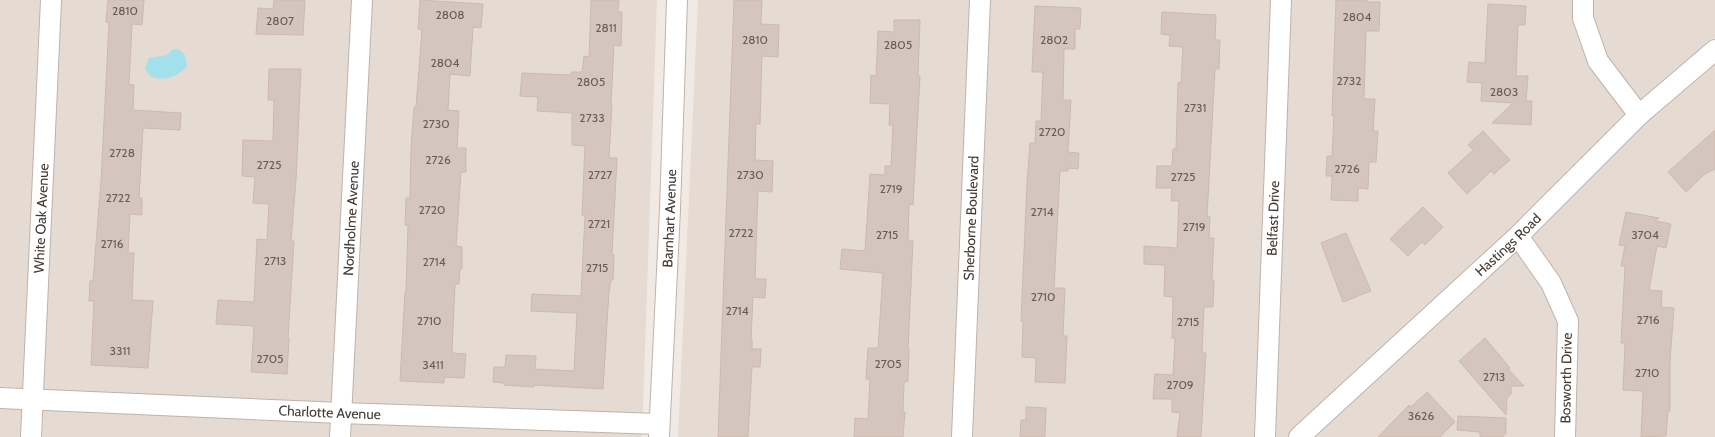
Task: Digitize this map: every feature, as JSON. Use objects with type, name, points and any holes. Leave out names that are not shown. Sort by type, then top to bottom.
[{"type":"street","name":"White Oak Avenue","points":[[31,437],[51,0]]},
{"type":"street","name":"Nordholme Avenue","points":[[340,437],[362,0]]},
{"type":"street","name":"Barnhart Avenue","points":[[659,431],[670,209],[677,0]]},
{"type":"street","name":"Sherborne Boulevard","points":[[962,437],[980,0]]},
{"type":"street","name":"Belfast Drive","points":[[1265,437],[1281,0]]},
{"type":"street","points":[[1583,0],[1584,18],[1598,61],[1639,115]]},
{"type":"street","name":"Hastings Road","points":[[1299,437],[1518,236],[1639,115],[1715,50]]},
{"type":"street","name":"Bosworth Drive","points":[[1518,236],[1551,283],[1568,321],[1565,437]]},
{"type":"street","name":"Charlotte Avenue","points":[[0,398],[341,413],[659,431]]},
{"type":"shaded area","points":[[0,0],[657,0],[642,437],[0,437]]},
{"type":"shaded area","points":[[698,0],[1715,0],[1715,437],[678,437]]},
{"type":"water","points":[[173,49],[178,49],[185,55],[187,66],[175,76],[160,79],[150,76],[145,68],[149,58],[167,55]]},
{"type":"building","points":[[108,0],[144,0],[142,25],[132,24],[129,84],[134,85],[133,110],[181,113],[180,130],[143,128],[139,198],[142,198],[142,215],[130,214],[128,253],[134,253],[132,300],[153,301],[148,368],[91,365],[94,301],[89,301],[90,281],[93,281],[101,181],[109,23],[106,22]]},
{"type":"building","points":[[274,0],[305,0],[303,35],[256,34],[258,8],[273,9]]},
{"type":"building","points":[[420,0],[483,4],[481,28],[473,27],[470,76],[450,74],[448,110],[459,111],[457,148],[466,148],[466,172],[461,172],[456,246],[462,247],[462,269],[460,269],[459,284],[455,284],[452,353],[466,354],[464,378],[444,377],[444,383],[400,381],[406,292],[408,225],[405,225],[406,198],[410,198],[411,147],[414,107],[416,107],[422,30],[418,29]]},
{"type":"building","points":[[591,0],[619,0],[618,12],[622,12],[621,46],[614,45],[611,104],[609,158],[617,158],[612,255],[614,255],[613,280],[611,280],[609,291],[603,389],[534,385],[534,387],[504,385],[504,383],[493,382],[494,367],[505,367],[506,355],[536,356],[535,369],[574,371],[577,313],[531,311],[532,294],[581,296],[585,215],[582,215],[585,146],[572,145],[572,113],[537,111],[538,97],[520,96],[522,73],[571,75],[571,72],[582,72],[584,56],[589,57]]},
{"type":"building","points":[[734,0],[762,0],[761,24],[779,25],[778,57],[762,56],[760,124],[756,124],[755,160],[773,161],[772,192],[758,191],[755,279],[766,279],[765,298],[753,297],[751,339],[752,349],[761,349],[760,367],[752,367],[748,437],[718,437]]},
{"type":"building","points":[[1336,0],[1367,0],[1367,2],[1380,2],[1379,31],[1366,31],[1364,99],[1375,99],[1373,131],[1378,131],[1376,162],[1369,162],[1368,189],[1358,188],[1358,201],[1331,200],[1332,176],[1326,176],[1327,156],[1332,156]]},
{"type":"building","points":[[1488,4],[1526,6],[1525,25],[1518,25],[1516,76],[1528,76],[1526,101],[1532,101],[1531,125],[1492,123],[1513,103],[1481,101],[1482,83],[1467,82],[1469,62],[1485,63]]},
{"type":"building","points":[[1035,6],[1081,8],[1080,29],[1075,29],[1075,49],[1064,49],[1063,100],[1071,100],[1068,152],[1079,153],[1078,169],[1068,168],[1068,171],[1060,171],[1054,288],[1065,288],[1063,336],[1067,336],[1065,383],[1035,382],[1036,358],[1022,357],[1023,321],[1021,321],[1027,183],[1030,143],[1035,143],[1036,121],[1041,121],[1043,72],[1032,72]]},
{"type":"building","points":[[1162,12],[1216,15],[1215,40],[1220,40],[1219,69],[1215,69],[1207,217],[1210,217],[1209,238],[1214,238],[1212,280],[1214,280],[1213,307],[1204,307],[1202,353],[1206,353],[1201,437],[1177,437],[1180,413],[1172,412],[1172,399],[1153,399],[1155,374],[1173,375],[1175,338],[1172,338],[1173,297],[1164,296],[1165,265],[1144,264],[1144,246],[1177,248],[1179,201],[1171,201],[1172,188],[1156,188],[1157,166],[1172,166],[1173,149],[1176,149],[1178,82],[1181,83],[1183,47],[1169,46],[1170,35],[1161,34]]},
{"type":"building","points":[[894,20],[920,20],[918,76],[920,76],[913,205],[909,204],[908,241],[913,241],[908,381],[904,383],[903,412],[905,412],[903,437],[854,437],[855,418],[868,419],[870,379],[866,379],[868,348],[878,348],[883,273],[840,269],[842,249],[865,251],[870,174],[885,175],[885,166],[891,166],[893,125],[889,125],[890,104],[870,103],[871,75],[876,76],[878,31],[894,32]]},
{"type":"building","points":[[269,69],[301,69],[296,180],[291,241],[294,241],[287,374],[251,372],[254,326],[216,324],[218,300],[254,302],[257,239],[267,240],[269,204],[253,203],[255,177],[242,176],[243,140],[273,141],[274,100],[268,100]]},
{"type":"building","points":[[1715,130],[1715,169],[1705,174],[1686,192],[1668,172]]},
{"type":"building","points":[[1483,131],[1510,160],[1494,174],[1491,171],[1467,194],[1448,173],[1473,150],[1468,145]]},
{"type":"building","points":[[1423,207],[1443,227],[1425,245],[1422,242],[1408,256],[1390,239]]},
{"type":"building","points":[[1626,212],[1659,218],[1655,221],[1671,224],[1666,248],[1657,246],[1649,290],[1662,291],[1661,307],[1674,308],[1670,361],[1670,411],[1668,411],[1666,436],[1641,437],[1643,391],[1623,390],[1625,343],[1621,343],[1625,266],[1621,266],[1625,246],[1619,245]]},
{"type":"building","points":[[1346,233],[1371,291],[1343,302],[1321,243]]},
{"type":"building","points":[[1485,338],[1510,368],[1508,369],[1524,386],[1511,386],[1511,394],[1507,398],[1506,415],[1459,361]]},
{"type":"building","points":[[1427,392],[1455,422],[1440,437],[1378,437],[1409,405],[1411,407]]},
{"type":"building","points":[[1026,407],[1046,408],[1045,437],[1020,437],[1021,420],[1026,420]]},
{"type":"building","points":[[1458,416],[1506,418],[1506,434],[1504,434],[1503,437],[1480,437],[1480,432],[1457,430]]}]
